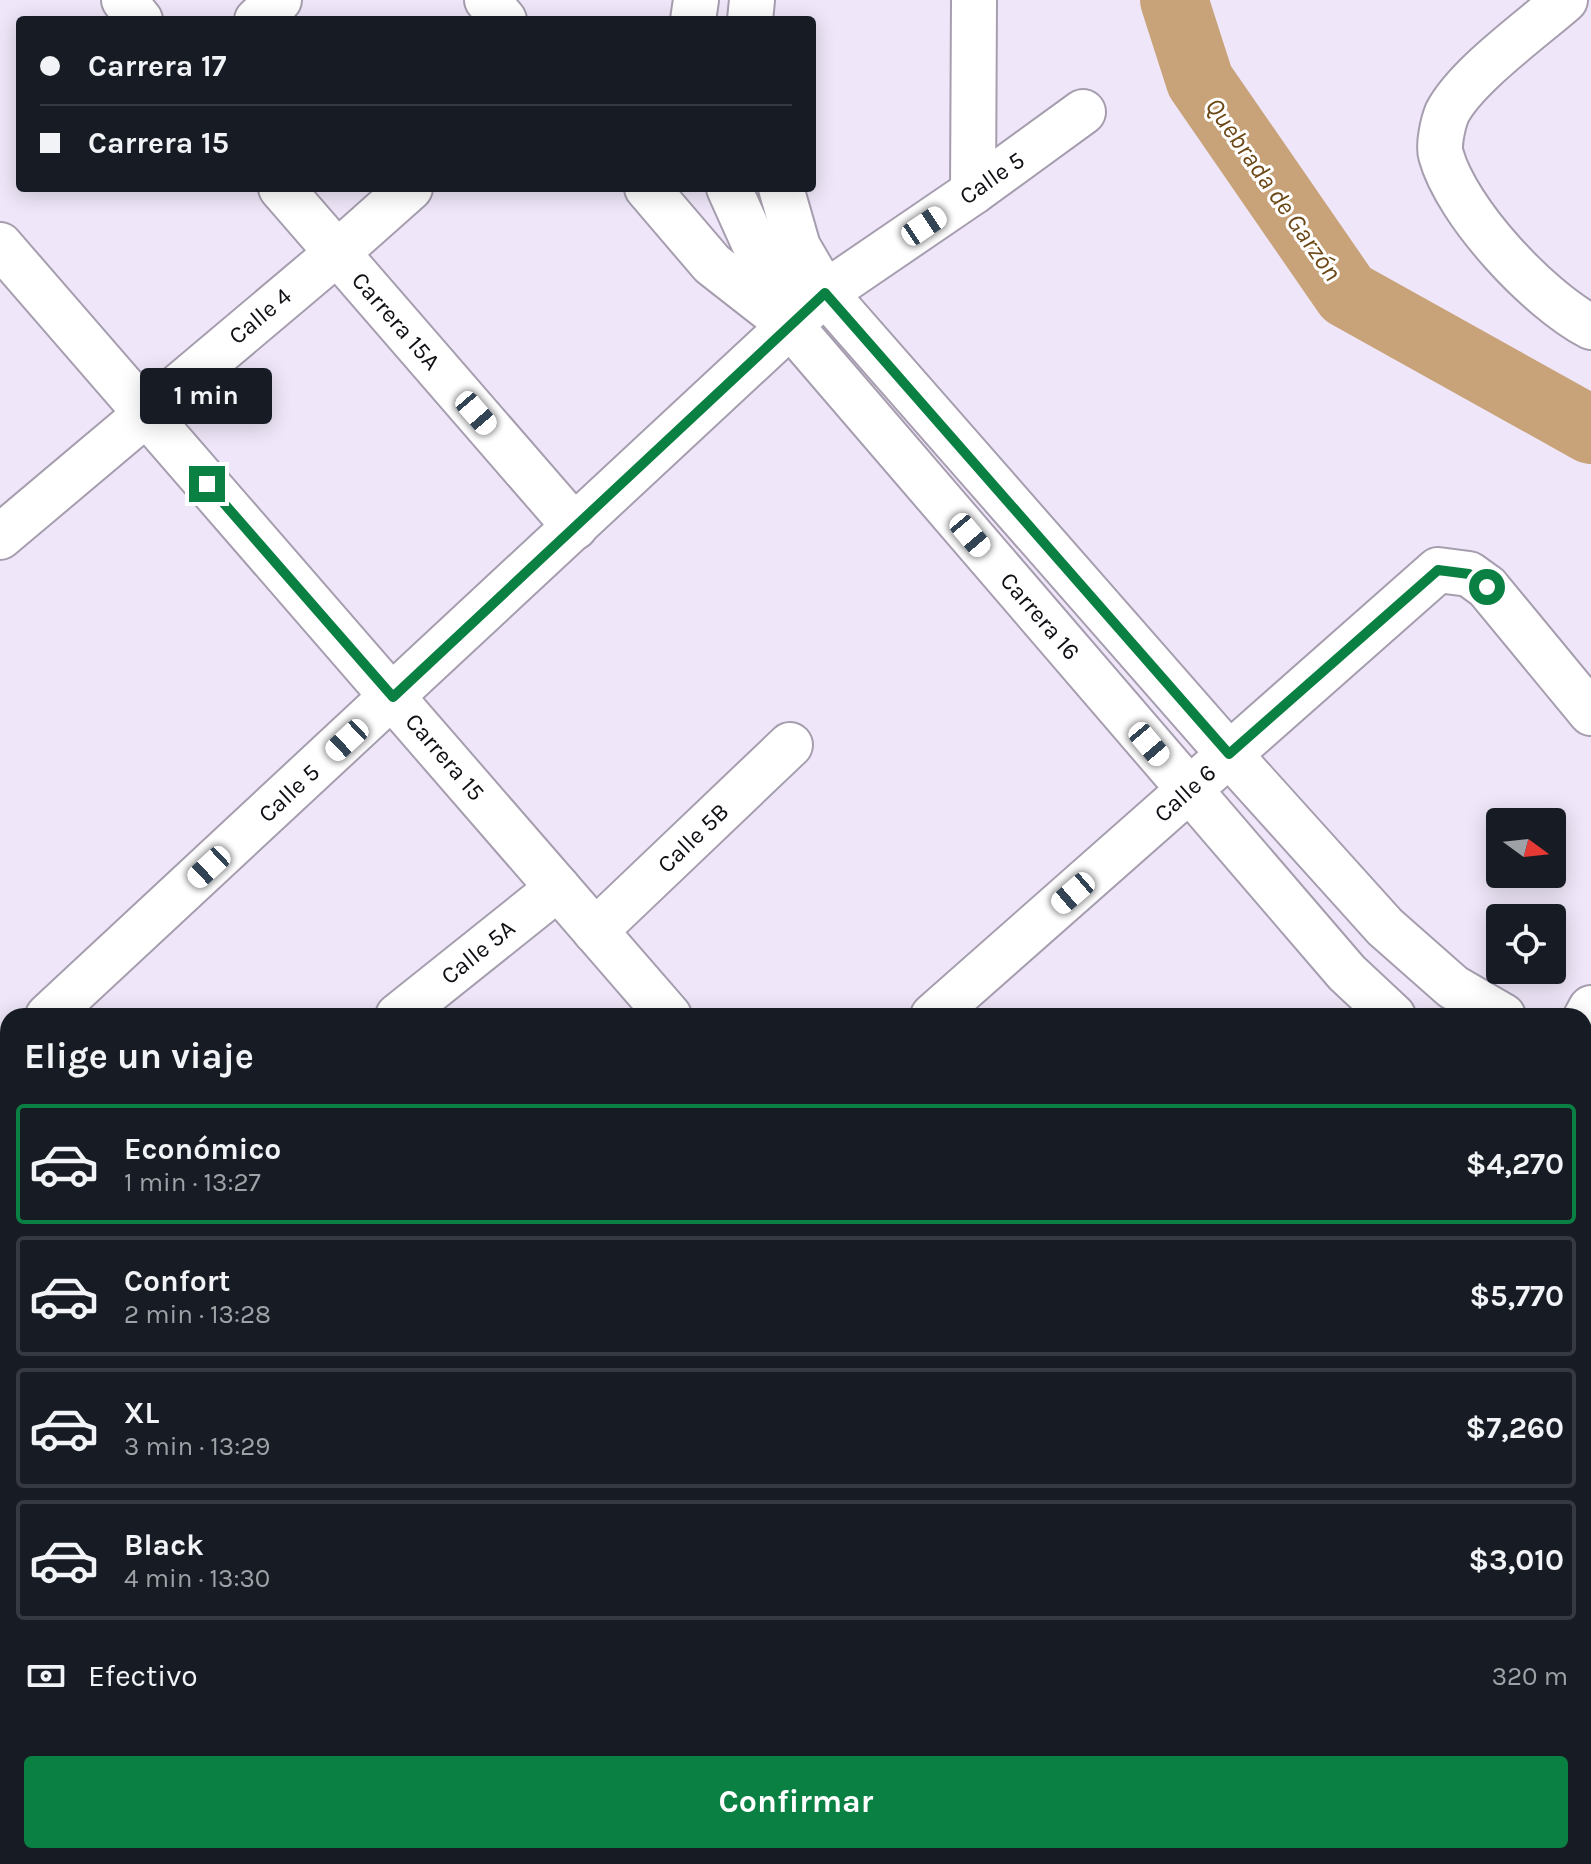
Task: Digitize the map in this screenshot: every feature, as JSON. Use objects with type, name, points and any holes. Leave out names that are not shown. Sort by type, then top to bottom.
[{"type":"street","points":[[124,0],[137,16]]},
{"type":"street","points":[[261,16],[279,0]]},
{"type":"street","points":[[487,0],[501,16]]},
{"type":"street","points":[[973,192],[974,0]]},
{"type":"street","points":[[1565,0],[1461,90],[1446,116],[1440,153],[1459,195],[1497,244],[1534,286],[1591,327]]},
{"type":"street","name":"Calle 5","points":[[57,1008],[825,293],[1083,112]]},
{"type":"street","name":"Carrera 15A","points":[[284,192],[575,527]]},
{"type":"street","name":"Calle 4","points":[[0,537],[406,192]]},
{"type":"street","name":"Carrera 16","points":[[650,192],[712,264],[790,325],[1347,973],[1384,1008]]},
{"type":"street","points":[[731,192],[790,325]]},
{"type":"street","points":[[782,192],[798,247],[825,293],[1385,927],[1453,987],[1489,1008]]},
{"type":"street","name":"Carrera 15","points":[[0,245],[662,1008]]},
{"type":"street","name":"Calle 6","points":[[942,1008],[1438,570],[1469,574],[1487,587],[1591,713]]},
{"type":"street","name":"Calle 5B","points":[[595,931],[790,745]]},
{"type":"street","name":"Calle 5A","points":[[408,1008],[558,888]]},
{"type":"waterway","name":"Quebrada de Garzón","points":[[1174,0],[1200,81],[1347,294],[1591,430]]},
{"type":"route","points":[[207,484],[393,697],[825,293],[1229,754],[1438,570],[1469,574],[1487,587]]}]
